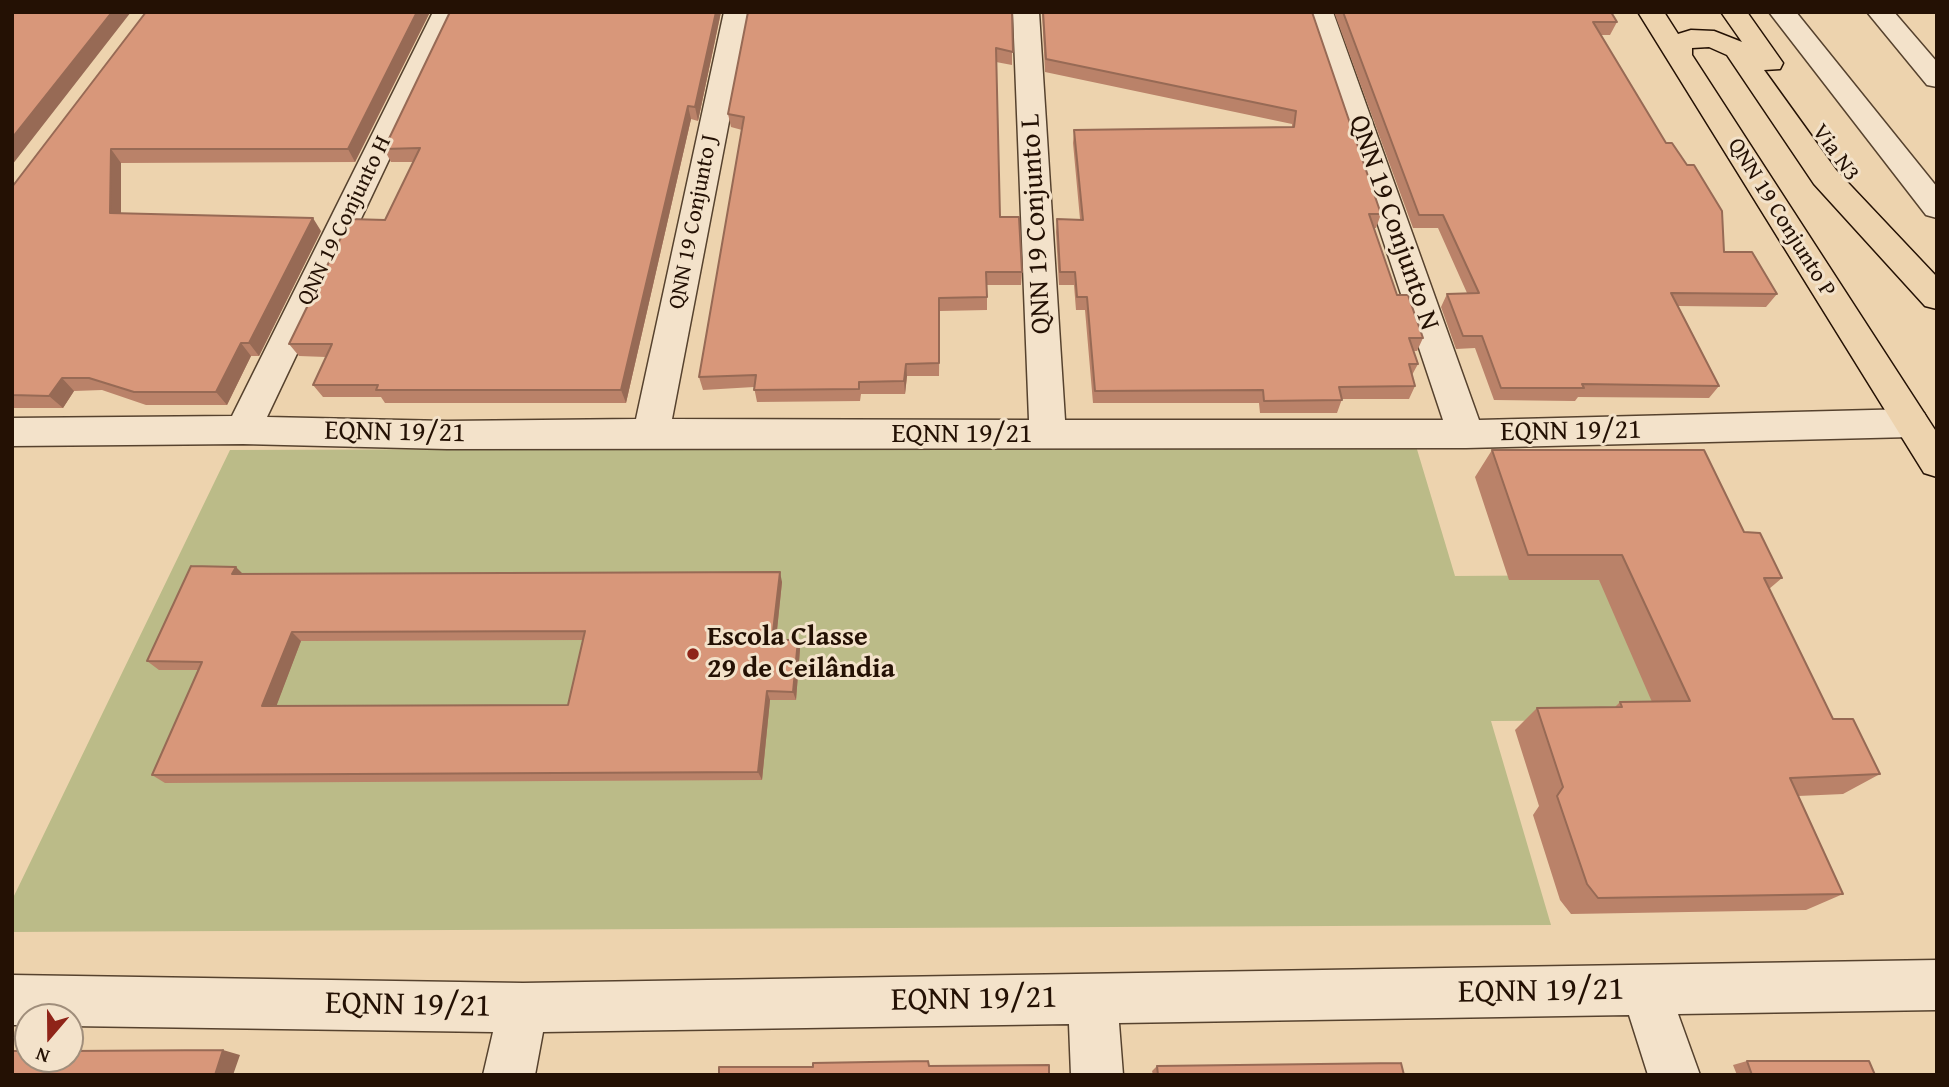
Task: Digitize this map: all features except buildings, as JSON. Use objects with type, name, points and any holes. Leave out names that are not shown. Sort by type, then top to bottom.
[{"type":"main road","name":"QNN 19 Conjunto P","points":[[1651,12],[1911,424]]},
{"type":"main road","name":"Via N3","points":[[1734,12],[1937,296]]},
{"type":"main road","points":[[1679,55],[1678,44],[1692,38],[1714,39],[1736,49],[1825,177],[1937,296]]},
{"type":"main road","points":[[1911,424],[1937,463]]},
{"type":"street","name":"QNN 19 Conjunto H","points":[[243,430],[446,12]]},
{"type":"street","name":"QNN 19 Conjunto J","points":[[651,433],[737,12]]},
{"type":"street","name":"QNN 19 Conjunto L","points":[[1027,12],[1048,435]]},
{"type":"street","name":"QNN 19 Conjunto N","points":[[1320,12],[1466,434]]},
{"type":"street","points":[[1782,12],[1937,208]]},
{"type":"street","points":[[1880,12],[1937,79]]},
{"type":"street","name":"EQNN 19/21","points":[[12,432],[243,430],[447,435],[1466,434],[1911,424]]},
{"type":"street","name":"EQNN 19/21","points":[[12,1000],[523,1008],[1937,985]]},
{"type":"street","points":[[1646,991],[1674,1075]]},
{"type":"street","points":[[1093,998],[1097,1075]]},
{"type":"street","points":[[509,1075],[523,1008]]},
{"type":"green space","points":[[1416,446],[1455,576],[1604,575],[1660,720],[1491,721],[1551,925],[12,932],[12,900],[230,450]]},
{"type":"place","name":"Escola Classe 29 de Ceilândia","points":[[693,654]]}]
